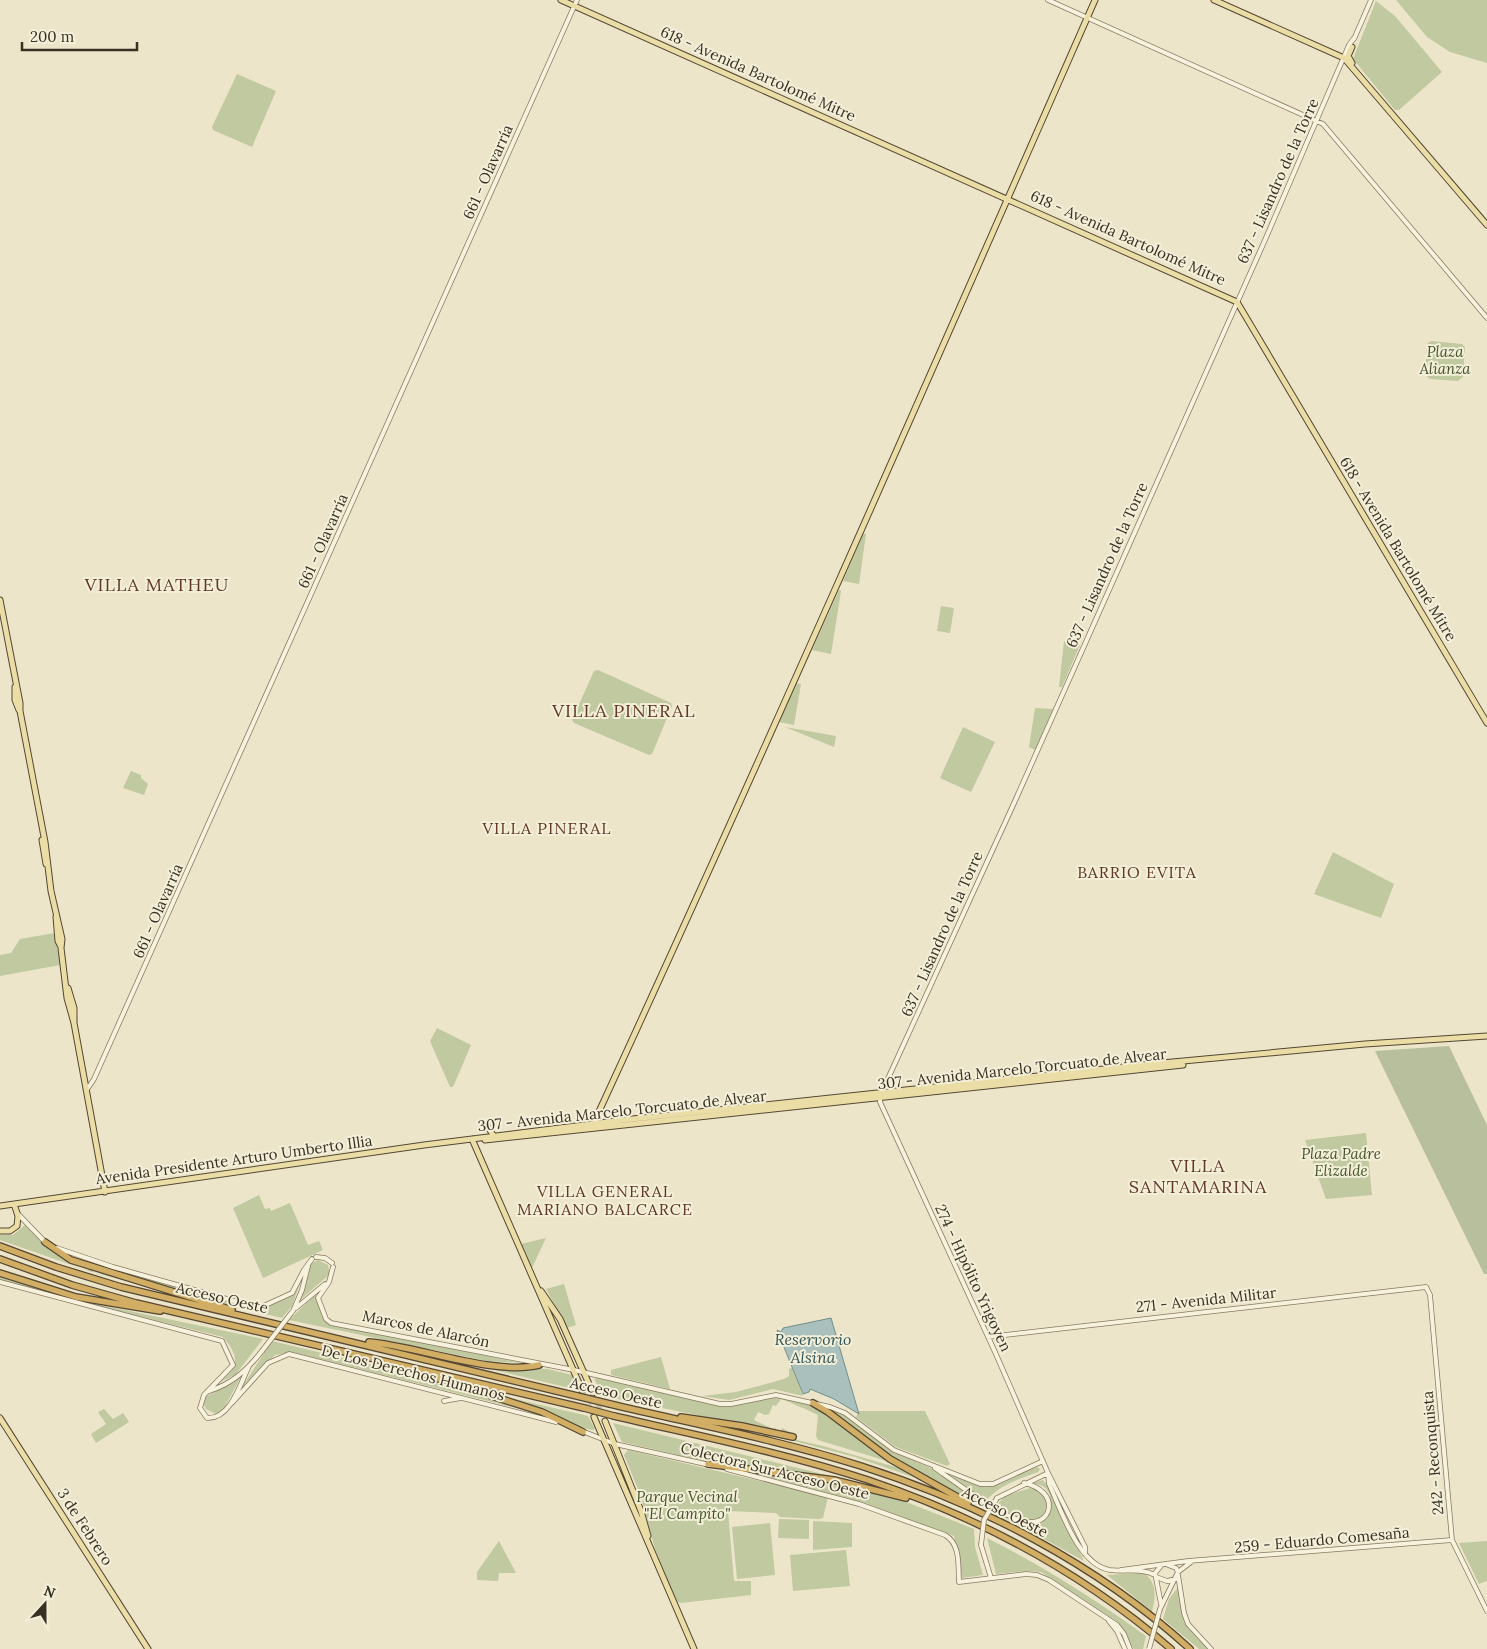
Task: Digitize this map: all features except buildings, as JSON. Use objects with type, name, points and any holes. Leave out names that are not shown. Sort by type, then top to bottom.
[{"type":"highway","points":[[45,1242],[71,1260],[101,1271],[274,1323]]},
{"type":"highway","name":"Acceso Oeste","points":[[0,1246],[56,1267],[121,1287],[350,1340],[839,1459],[916,1485],[991,1517],[1060,1556],[1110,1587],[1188,1648]]},
{"type":"highway","name":"Acceso Oeste","points":[[0,1258],[81,1288],[822,1466],[868,1480],[940,1507],[1002,1536],[1059,1568],[1132,1617],[1171,1649]]},
{"type":"highway","points":[[0,1273],[76,1297],[201,1318]]},
{"type":"highway","points":[[350,1340],[382,1343],[492,1365],[528,1367],[539,1365]]},
{"type":"highway","points":[[392,1363],[435,1379],[542,1412],[583,1432]]},
{"type":"highway","points":[[813,1403],[828,1412],[890,1459],[991,1517]]},
{"type":"highway","points":[[646,1412],[742,1426],[792,1437]]},
{"type":"highway","points":[[708,1464],[834,1480],[940,1507]]},
{"type":"main road","name":"618 - Avenida Bartolomé Mitre","points":[[560,0],[1008,198],[1237,302],[1487,723]]},
{"type":"main road","points":[[595,1126],[1095,0]]},
{"type":"main road","points":[[1214,0],[1344,58],[1358,72]]},
{"type":"main road","points":[[1350,46],[1348,58],[1358,72],[1487,226]]},
{"type":"main road","points":[[0,600],[15,685],[15,700],[20,711],[28,756],[28,768],[42,832],[43,856],[48,869],[62,939],[61,948],[73,1003],[74,1023],[105,1192]]},
{"type":"main road","name":"307 - Avenida Marcelo Torcuato de Alvear","points":[[472,1139],[1365,1044],[1487,1037]]},
{"type":"main road","name":"307 - Avenida Marcelo Torcuato de Alvear","points":[[472,1139],[488,1140],[595,1126]]},
{"type":"main road","points":[[488,1128],[493,1136]]},
{"type":"main road","points":[[472,1139],[539,1289],[579,1372],[593,1393]]},
{"type":"main road","name":"Avenida Presidente Arturo Umberto Illia","points":[[0,1206],[472,1139]]},
{"type":"main road","name":"Marcos de Alarcón","points":[[14,1204],[18,1214]]},
{"type":"main road","points":[[0,1231],[9,1231],[15,1228],[19,1221],[18,1214]]},
{"type":"main road","points":[[539,1289],[560,1319],[579,1372],[582,1390]]},
{"type":"main road","points":[[594,1417],[694,1649]]},
{"type":"main road","name":"3 de Febrero","points":[[0,1418],[148,1649]]},
{"type":"main road","points":[[605,1420],[640,1511],[654,1556]]},
{"type":"street","name":"661 - Olavarría","points":[[86,1091],[94,1079],[172,908],[577,0]]},
{"type":"street","points":[[1048,0],[1323,124],[1487,318]]},
{"type":"street","name":"637 - Lisandro de la Torre","points":[[881,1094],[1015,800],[1371,0]]},
{"type":"street","name":"274 - Hipólito Yrigoyen","points":[[881,1094],[880,1102],[899,1145],[988,1337],[1048,1473],[1085,1547],[1085,1554],[1098,1565]]},
{"type":"street","name":"Marcos de Alarcón","points":[[18,1214],[45,1242],[107,1265],[255,1308],[262,1308],[291,1294],[308,1264],[314,1258],[325,1258],[333,1265],[329,1282],[318,1298],[326,1319],[331,1323],[579,1372],[725,1405],[772,1395],[813,1403],[839,1410],[894,1450],[930,1464]]},
{"type":"street","points":[[293,1312],[302,1290],[308,1264]]},
{"type":"street","points":[[0,1282],[70,1302],[220,1339],[224,1343],[233,1365],[206,1391]]},
{"type":"street","points":[[206,1391],[229,1383],[249,1366],[293,1312],[329,1282]]},
{"type":"street","name":"271 - Avenida Militar","points":[[988,1337],[1426,1287]]},
{"type":"street","name":"242 - Reconquista","points":[[1426,1287],[1430,1295],[1452,1540],[1487,1611]]},
{"type":"street","name":"De Los Derechos Humanos","points":[[206,1391],[200,1406],[207,1418],[221,1415],[268,1363],[289,1354],[537,1415],[604,1440]]},
{"type":"street","points":[[232,1403],[249,1366]]},
{"type":"street","points":[[444,1401],[463,1398]]},
{"type":"street","name":"Colectora Sur Acceso Oeste","points":[[604,1440],[708,1464],[859,1504],[945,1535],[952,1541],[956,1549],[960,1582],[992,1578]]},
{"type":"street","points":[[930,1464],[985,1485],[1043,1461]]},
{"type":"street","points":[[930,1464],[984,1502],[1023,1521],[1032,1522],[1045,1515],[1048,1508],[1048,1499],[1041,1488],[1024,1483]]},
{"type":"street","points":[[1048,1473],[1024,1483],[997,1498],[984,1520],[982,1546],[992,1578],[1026,1574],[1043,1577],[1121,1630],[1130,1649]]},
{"type":"street","name":"259 - Eduardo Comesaña","points":[[1121,1570],[1127,1567],[1452,1540]]},
{"type":"street","name":"259 - Eduardo Comesaña","points":[[1098,1565],[1109,1570],[1144,1570],[1164,1581],[1177,1575],[1194,1561]]},
{"type":"street","points":[[1160,1607],[1155,1576],[1156,1571],[1164,1565],[1173,1566],[1177,1575],[1188,1624],[1211,1649]]},
{"type":"street","points":[[1149,1649],[1160,1607],[1177,1575]]},
{"type":"street","points":[[1107,1620],[1117,1632],[1125,1649]]},
{"type":"green space","points":[[1396,0],[1487,0],[1487,63],[1450,52],[1427,37]]},
{"type":"green space","points":[[1376,1],[1395,16],[1442,72],[1399,110],[1395,110],[1353,59]]},
{"type":"green space","points":[[237,74],[276,91],[252,147],[213,130],[212,127]]},
{"type":"green space","name":"Plaza Alianza","points":[[1431,341],[1462,344],[1465,347],[1463,377],[1458,381],[1430,379],[1425,375],[1427,344]]},
{"type":"green space","points":[[863,533],[866,534],[859,584],[843,581]]},
{"type":"green space","points":[[839,590],[841,591],[831,654],[812,650]]},
{"type":"green space","points":[[941,606],[954,608],[950,633],[937,631]]},
{"type":"green space","points":[[1064,641],[1080,645],[1062,687],[1059,687]]},
{"type":"green space","points":[[598,670],[671,703],[672,706],[652,754],[649,755],[574,723],[572,720],[594,671]]},
{"type":"green space","points":[[796,683],[801,684],[794,725],[779,722]]},
{"type":"green space","points":[[1035,708],[1053,709],[1035,750],[1029,747]]},
{"type":"green space","points":[[785,727],[836,736],[834,747]]},
{"type":"green space","points":[[963,727],[995,742],[971,792],[940,778]]},
{"type":"green space","points":[[131,771],[141,775],[141,778],[148,784],[144,795],[123,788]]},
{"type":"green space","points":[[1333,852],[1394,884],[1381,918],[1314,894]]},
{"type":"green space","points":[[55,933],[60,965],[0,976],[0,955],[11,953],[20,939]]},
{"type":"green space","points":[[437,1028],[471,1045],[453,1087],[450,1087],[430,1041]]},
{"type":"green space","points":[[1449,1046],[1487,1125],[1487,1274],[1484,1274],[1375,1051]]},
{"type":"green space","name":"Plaza Padre Elizalde","points":[[1366,1133],[1372,1195],[1326,1199],[1305,1140]]},
{"type":"green space","points":[[259,1195],[265,1209],[270,1208],[271,1211],[290,1203],[308,1245],[319,1241],[323,1250],[263,1278],[233,1208]]},
{"type":"green space","points":[[25,1225],[56,1254],[76,1266],[162,1290],[92,1272],[0,1240],[0,1235],[13,1235]]},
{"type":"green space","points":[[546,1238],[532,1268],[521,1244]]},
{"type":"green space","points":[[318,1260],[328,1265],[330,1274],[300,1300],[310,1264]]},
{"type":"green space","points":[[111,1269],[260,1311],[293,1294],[301,1281],[292,1306],[282,1318],[198,1298]]},
{"type":"green space","points":[[0,1276],[77,1300],[263,1339],[236,1374],[219,1383],[230,1372],[235,1362],[233,1351],[223,1337],[45,1293],[0,1280]]},
{"type":"green space","points":[[564,1284],[576,1325],[567,1328],[546,1289]]},
{"type":"green space","points":[[316,1294],[316,1300],[326,1322],[521,1363],[486,1361],[289,1320]]},
{"type":"green space","points":[[272,1341],[410,1374],[540,1414],[292,1352],[275,1355],[238,1393]]},
{"type":"green space","points":[[661,1357],[670,1389],[611,1375],[611,1370]]},
{"type":"green space","points":[[457,1361],[491,1367],[548,1369],[572,1375],[578,1390]]},
{"type":"green space","points":[[792,1368],[803,1396],[773,1389],[729,1400],[702,1396],[736,1392],[784,1379],[789,1376],[789,1369]]},
{"type":"green space","points":[[243,1373],[222,1412],[214,1413],[206,1409],[203,1403],[205,1397],[233,1383]]},
{"type":"green space","points":[[598,1378],[726,1407],[766,1397],[780,1397],[811,1404],[835,1419],[835,1422],[844,1426],[843,1428],[853,1433],[890,1462],[818,1440],[816,1436],[818,1415],[781,1399],[776,1406],[773,1405],[769,1414],[765,1415],[758,1412],[754,1420],[773,1429],[776,1428],[780,1432],[603,1396],[594,1379]]},
{"type":"green space","points":[[486,1392],[588,1416],[595,1429],[577,1426]]},
{"type":"green space","points":[[827,1408],[842,1413],[890,1450],[937,1471],[984,1504],[982,1507],[890,1458]]},
{"type":"green space","points":[[104,1409],[113,1419],[123,1413],[129,1422],[96,1443],[91,1434],[106,1424],[98,1412]]},
{"type":"green space","points":[[859,1411],[925,1411],[950,1464],[947,1466],[896,1447],[856,1417]]},
{"type":"green space","points":[[613,1423],[847,1480],[782,1470],[781,1466],[771,1470],[709,1462],[622,1442]]},
{"type":"green space","points":[[736,1426],[823,1446],[906,1470],[928,1482],[855,1457]]},
{"type":"green space","points":[[782,1428],[795,1435],[780,1432]]},
{"type":"green space","name":"Parque Vecinal \"El Campito\"","points":[[628,1450],[828,1497],[823,1518],[780,1517],[776,1513],[728,1511],[734,1581],[751,1581],[751,1595],[681,1603],[676,1601],[655,1549],[640,1494],[624,1455]]},
{"type":"green space","points":[[1037,1467],[1040,1469],[1038,1472],[1003,1487],[986,1501],[949,1475],[986,1487]]},
{"type":"green space","points":[[741,1470],[853,1486],[899,1499],[974,1529],[975,1547],[983,1575],[962,1578],[954,1536],[854,1500]]},
{"type":"green space","points":[[1043,1480],[1048,1486],[1084,1561],[993,1511],[994,1508],[1026,1523],[1033,1524],[1039,1522],[1048,1512],[1051,1499],[1044,1487],[1033,1483]]},
{"type":"green space","points":[[1030,1488],[1036,1489],[1046,1497],[1046,1509],[1043,1516],[1030,1520],[996,1506],[1005,1496]]},
{"type":"green space","points":[[779,1519],[809,1520],[809,1539],[778,1538]]},
{"type":"green space","points":[[813,1521],[852,1523],[852,1547],[813,1550]]},
{"type":"green space","points":[[770,1523],[775,1575],[737,1579],[732,1527]]},
{"type":"green space","points":[[987,1538],[1088,1596],[1127,1622],[1146,1636],[1143,1649],[1134,1649],[1116,1621],[1041,1572],[1026,1571],[996,1574]]},
{"type":"green space","points":[[499,1541],[516,1573],[499,1573],[498,1581],[477,1580],[477,1572]]},
{"type":"green space","points":[[1487,1541],[1487,1581],[1479,1584],[1459,1543]]},
{"type":"green space","points":[[846,1550],[850,1586],[793,1591],[790,1555]]},
{"type":"green space","points":[[1144,1573],[1153,1585],[1154,1600],[1152,1611],[1107,1575]]},
{"type":"green space","points":[[1179,1586],[1190,1627],[1208,1649],[1199,1649],[1163,1619],[1169,1599]]},
{"type":"water","name":"Reservorio Alsina","points":[[831,1318],[859,1414],[834,1399],[810,1389],[809,1392],[803,1394],[777,1330],[781,1332],[783,1328]]},
{"type":"tunnel","points":[[582,1390],[594,1417]]},
{"type":"tunnel","points":[[595,1398],[605,1421]]},
{"type":"district","name":"VILLA MATHEU","points":[[157,585]]},
{"type":"district","name":"VILLA PINERAL","points":[[624,711]]},
{"type":"district","name":"VILLA PINERAL","points":[[547,828]]},
{"type":"district","name":"BARRIO EVITA","points":[[1137,872]]},
{"type":"district","name":"VILLA SANTAMARINA","points":[[1198,1176]]},
{"type":"district","name":"VILLA GENERAL MARIANO BALCARCE","points":[[605,1200]]}]
